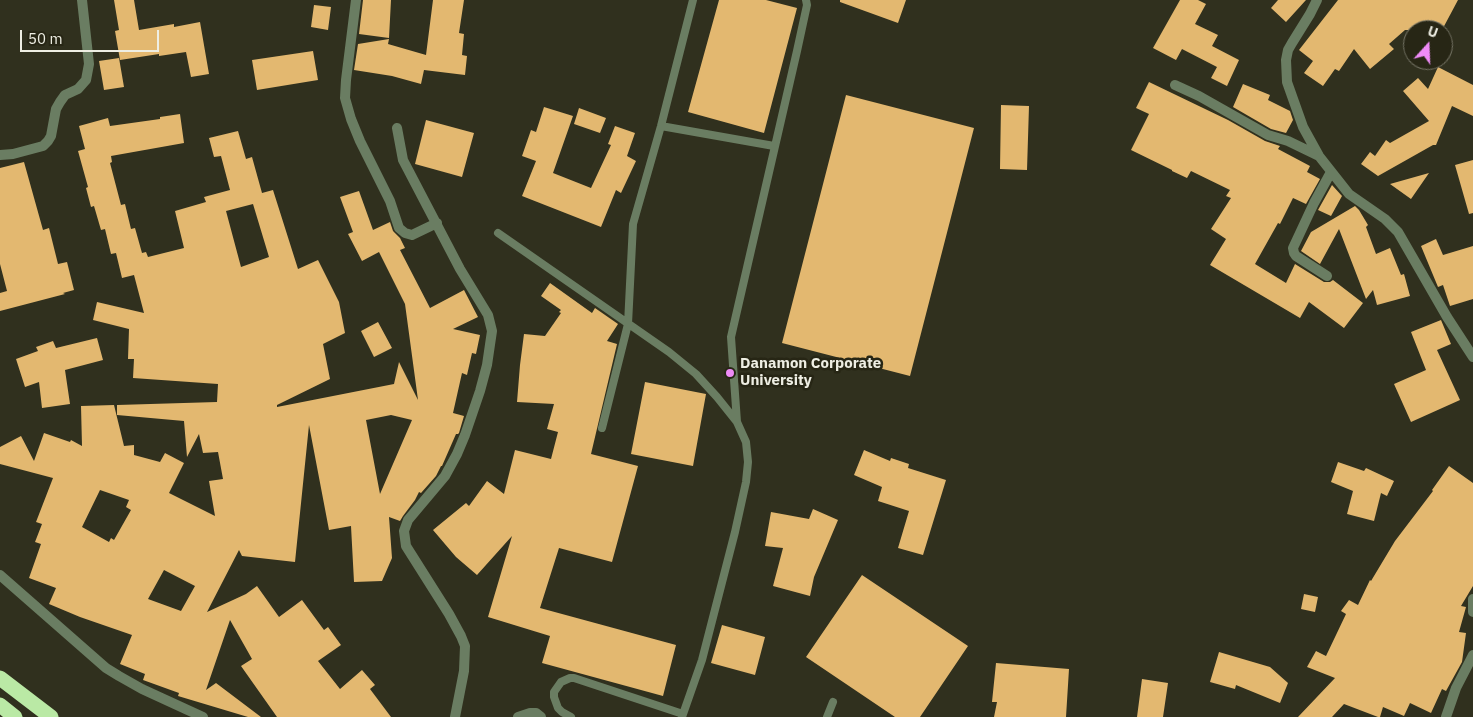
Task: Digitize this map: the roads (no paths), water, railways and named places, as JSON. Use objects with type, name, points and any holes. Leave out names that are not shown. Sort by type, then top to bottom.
[{"type":"highway","points":[[0,678],[51,717]]},
{"type":"highway","points":[[0,705],[15,717]]},
{"type":"street","points":[[0,155],[13,154],[43,146],[51,136],[56,109],[60,102],[65,95],[78,88],[86,80],[89,64],[82,0]]},
{"type":"street","points":[[356,0],[346,80],[346,98],[351,119],[390,201],[400,228],[405,233],[412,235],[437,223]]},
{"type":"street","points":[[1317,0],[1288,50],[1285,70],[1286,82],[1307,136],[1319,156],[1349,194],[1385,219],[1398,232],[1447,317],[1473,357]]},
{"type":"street","points":[[1175,85],[1199,96],[1268,135],[1319,156]]},
{"type":"street","points":[[397,128],[403,160],[460,269],[488,315],[492,331],[487,365],[480,391],[457,454],[445,476],[408,520],[404,531],[406,546],[450,614],[462,636],[465,646],[464,671],[455,717]]},
{"type":"street","points":[[1327,276],[1296,256],[1293,248],[1314,203],[1332,172]]},
{"type":"street","points":[[0,574],[112,672],[142,689],[204,717]]},
{"type":"street","points":[[1473,599],[1473,612]]},
{"type":"street","points":[[1446,717],[1456,688],[1473,655]]},
{"type":"street","points":[[518,717],[530,713],[536,713],[541,717]]},
{"type":"lane","points":[[602,428],[628,324],[633,224],[661,126],[693,0]]},
{"type":"lane","points":[[736,422],[731,337],[799,43],[807,5],[806,0]]},
{"type":"lane","points":[[661,126],[774,146]]},
{"type":"lane","points":[[498,234],[669,352],[696,374],[736,422],[746,442],[748,462],[746,482],[725,573],[702,660],[682,716],[570,678],[561,682],[554,692],[554,697],[558,708],[571,717]]},
{"type":"lane","points":[[827,717],[833,702]]},
{"type":"place","name":"Danamon Corporate University","points":[[730,373]]}]
